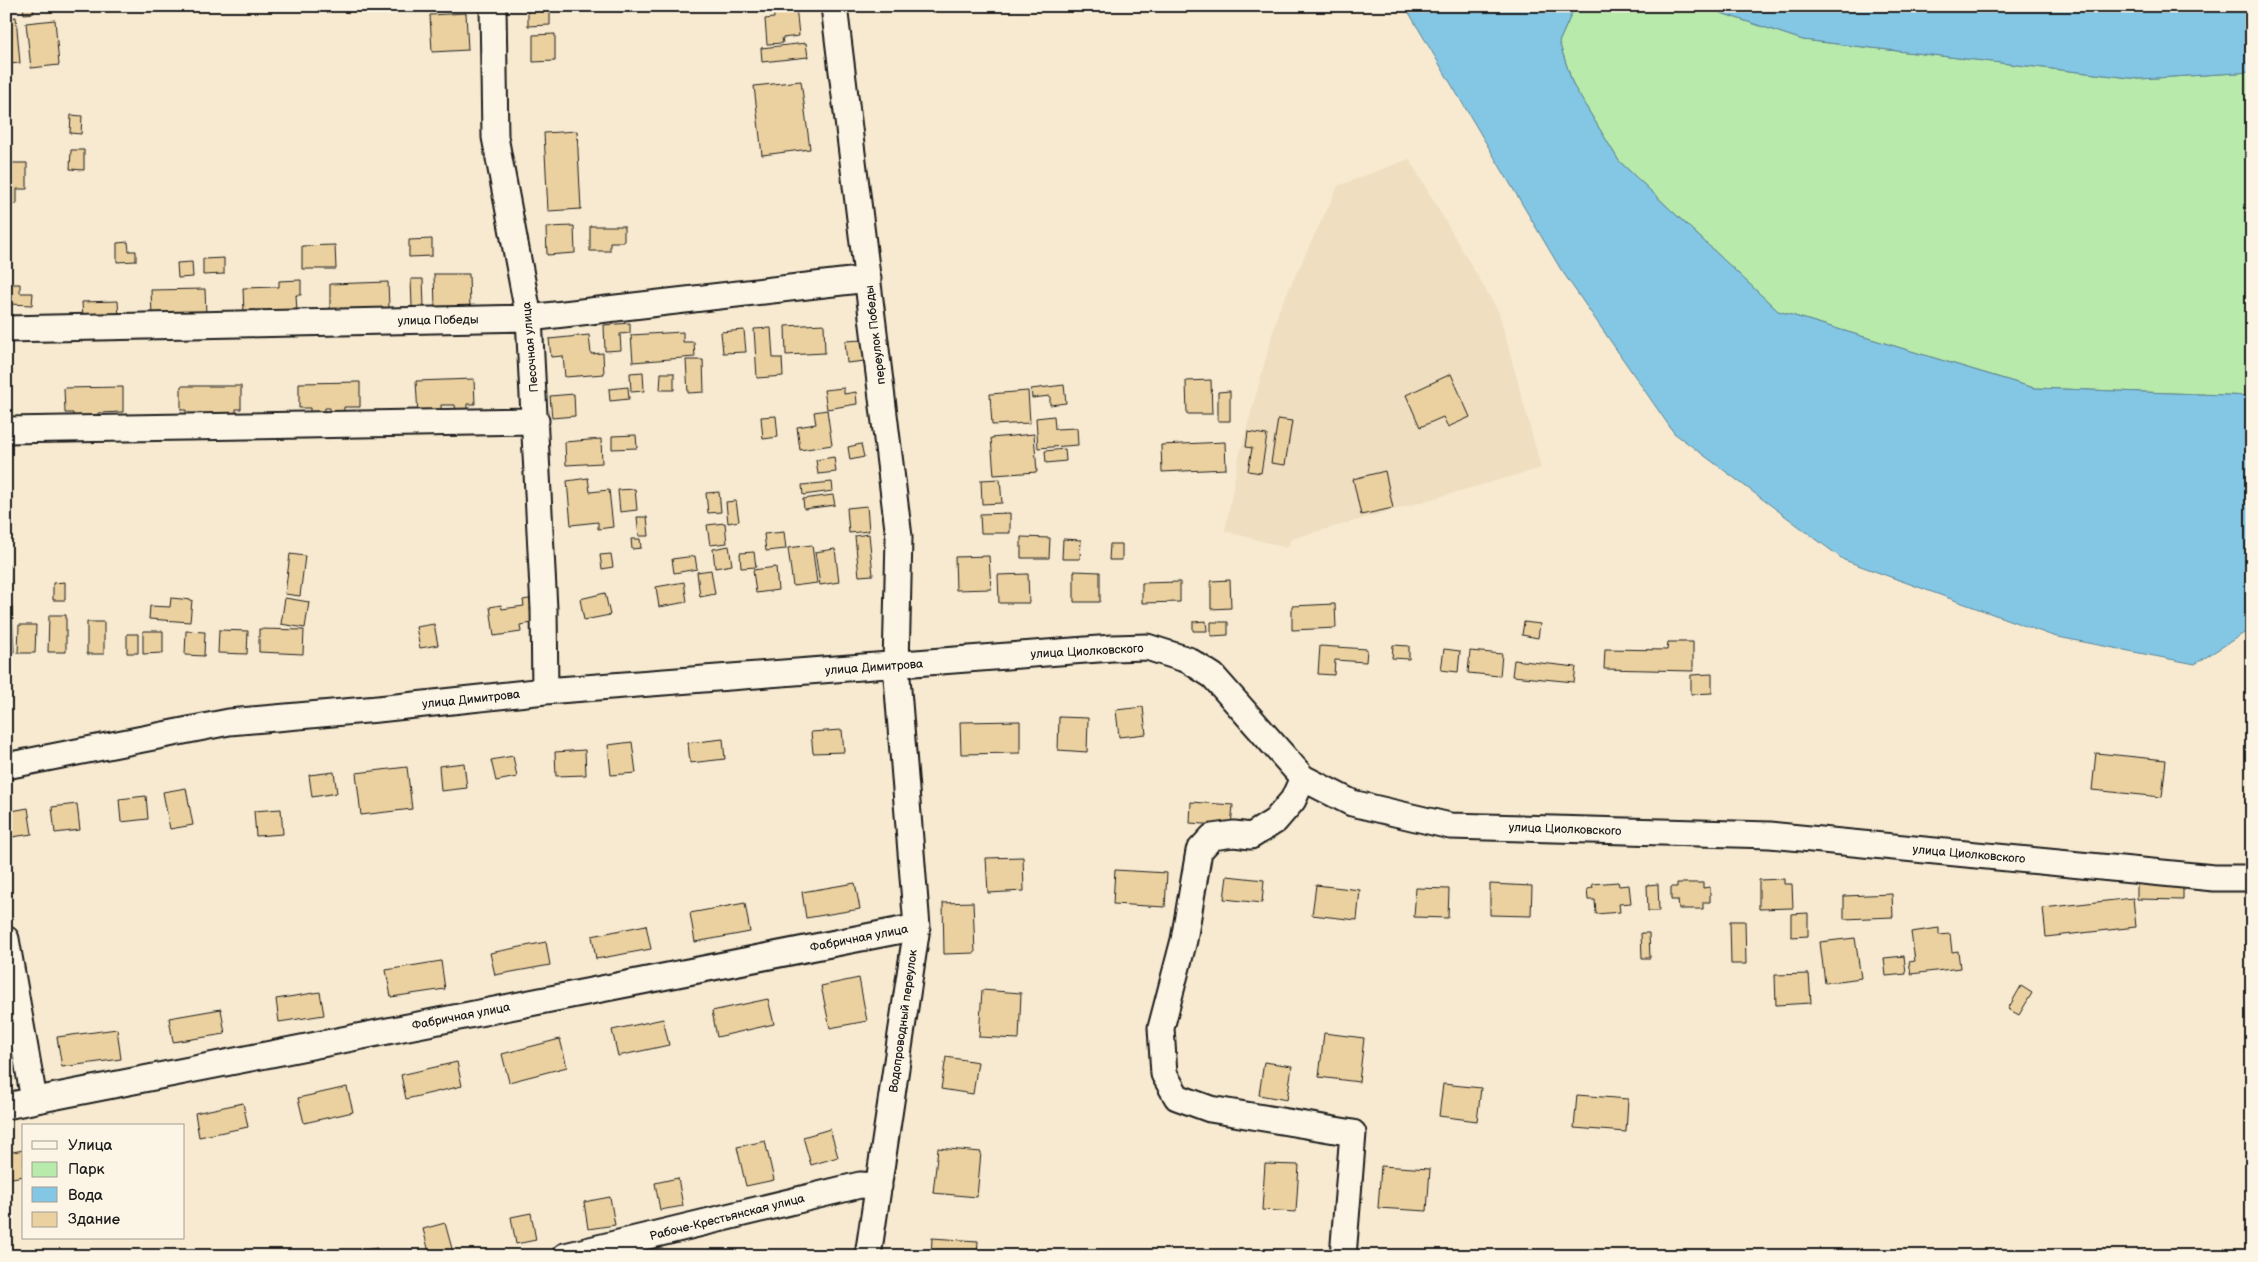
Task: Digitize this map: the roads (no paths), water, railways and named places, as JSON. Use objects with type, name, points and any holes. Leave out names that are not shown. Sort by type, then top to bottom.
[{"type":"street","name":"Песочная улица","points":[[493,6],[495,137],[529,318],[536,421],[544,609],[545,691]]},
{"type":"street","name":"переулок Победы","points":[[834,6],[899,536],[896,665]]},
{"type":"street","name":"улица Победы","points":[[6,329],[529,318],[868,279]]},
{"type":"street","points":[[6,430],[536,421]]},
{"type":"street","name":"улица Циолковского","points":[[939,662],[1112,648],[1147,647],[1188,660],[1214,676],[1303,778],[1352,803],[1450,826],[1770,835],[2214,878],[2252,878]]},
{"type":"street","name":"улица Димитрова","points":[[6,766],[229,722],[378,709],[545,691],[939,662]]},
{"type":"street","name":"Водопроводный переулок","points":[[868,1256],[869,1186],[917,927],[896,665]]},
{"type":"street","points":[[1303,778],[1293,800],[1275,821],[1251,836],[1234,834],[1212,837],[1199,851],[1184,940],[1161,1028],[1164,1074],[1177,1097],[1210,1109],[1354,1133],[1343,1256]]},
{"type":"street","name":"Фабричная улица","points":[[6,1106],[917,927]]},
{"type":"street","points":[[6,939],[34,1100]]},
{"type":"street","name":"Рабоче-Крестьянская улица","points":[[565,1256],[869,1186]]},
{"type":"water","points":[[1405,6],[1575,6],[1559,42],[1573,85],[1619,161],[1778,311],[2034,388],[2252,396],[2252,628],[2195,664],[2053,636],[1844,560],[1674,433],[1560,268]]},
{"type":"water","points":[[1700,6],[2252,6],[2252,72],[2139,79],[1803,40]]}]
